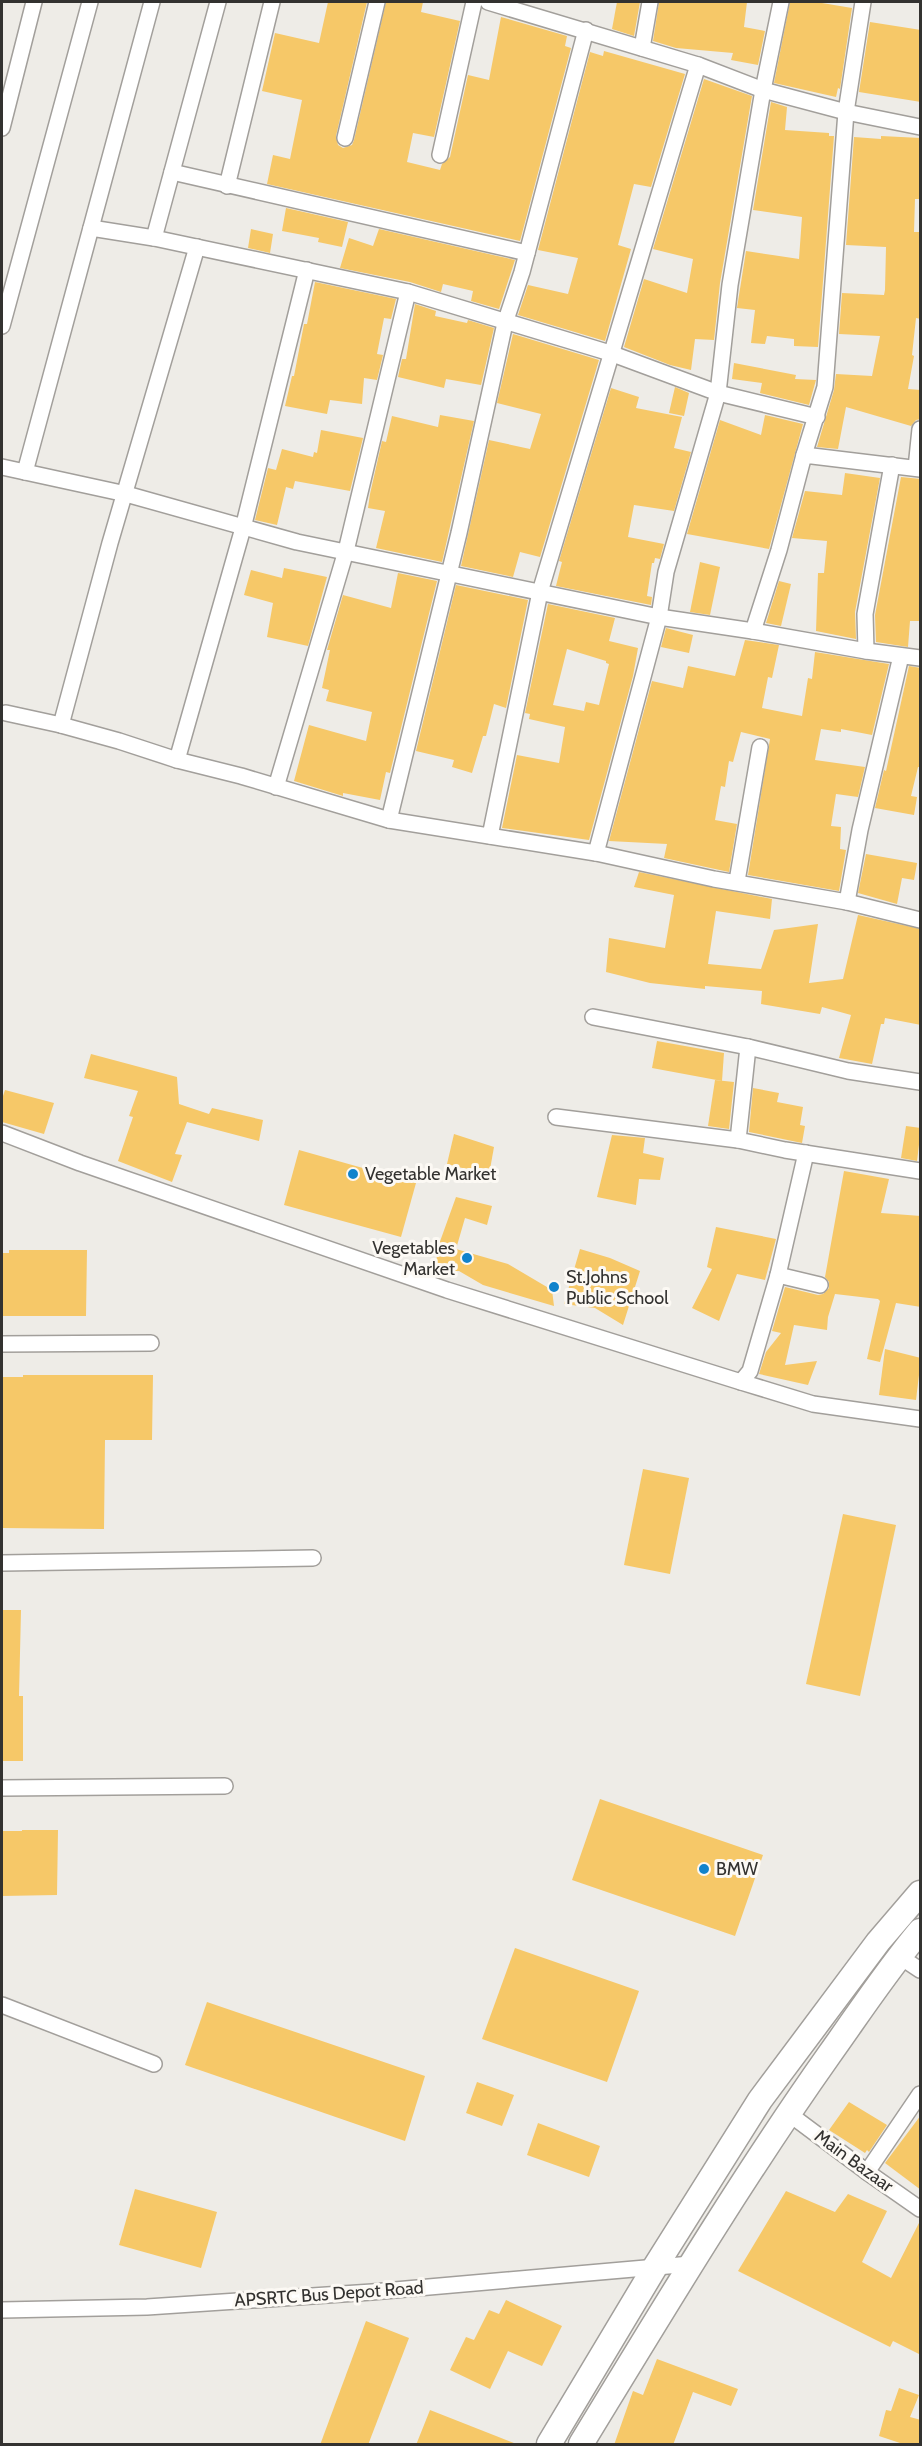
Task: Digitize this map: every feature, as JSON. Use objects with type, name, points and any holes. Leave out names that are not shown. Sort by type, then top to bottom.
[{"type":"main road","points":[[549,2445],[655,2267],[760,2100],[878,1942],[921,1893]]},
{"type":"main road","points":[[581,2445],[691,2264],[788,2113],[899,1956],[921,1931]]},
{"type":"street","points":[[2,128],[34,2]]},
{"type":"street","points":[[2,326],[90,2]]},
{"type":"street","points":[[26,472],[152,2]]},
{"type":"street","points":[[154,238],[218,2]]},
{"type":"street","points":[[227,186],[272,2]]},
{"type":"street","points":[[345,138],[377,2]]},
{"type":"street","points":[[440,155],[474,2]]},
{"type":"street","points":[[488,2],[698,65],[763,90],[846,112],[921,127]]},
{"type":"street","points":[[642,48],[650,2]]},
{"type":"street","points":[[596,853],[659,617],[666,572],[718,393],[730,285],[763,90],[781,2]]},
{"type":"street","points":[[753,631],[779,550],[825,387],[846,112],[863,2]]},
{"type":"street","points":[[389,820],[449,573],[505,323],[527,253],[586,30]]},
{"type":"street","points":[[490,836],[540,592],[698,65]]},
{"type":"street","points":[[172,172],[527,253]]},
{"type":"street","points":[[91,228],[154,238],[408,292],[610,353],[718,393],[816,417]]},
{"type":"street","points":[[61,725],[197,247]]},
{"type":"street","points":[[177,760],[243,528],[307,270]]},
{"type":"street","points":[[276,787],[346,551],[408,292]]},
{"type":"street","points":[[804,455],[918,469],[921,429]]},
{"type":"street","points":[[866,651],[866,614],[892,465]]},
{"type":"street","points":[[2,467],[126,494],[243,528],[659,617],[921,658]]},
{"type":"street","points":[[847,902],[860,830],[901,656]]},
{"type":"street","points":[[6,713],[119,741],[177,760],[389,820],[596,853],[847,902],[921,920]]},
{"type":"street","points":[[736,881],[760,747]]},
{"type":"street","points":[[593,1017],[748,1047],[848,1071],[921,1082]]},
{"type":"street","points":[[738,1140],[748,1047]]},
{"type":"street","points":[[556,1117],[738,1140],[921,1171]]},
{"type":"street","points":[[2,1133],[80,1163],[447,1290],[741,1382],[813,1404],[920,1416]]},
{"type":"street","points":[[741,1382],[750,1371],[778,1275],[806,1153]]},
{"type":"street","points":[[778,1275],[820,1285]]},
{"type":"street","points":[[2,1344],[151,1343]]},
{"type":"street","points":[[2,1563],[313,1558]]},
{"type":"street","points":[[2,1788],[225,1786]]},
{"type":"street","points":[[899,1956],[921,1970]]},
{"type":"street","points":[[2,2004],[154,2064]]},
{"type":"street","points":[[867,2172],[921,2094]]},
{"type":"street","name":"Main Bazaar","points":[[788,2113],[921,2209]]},
{"type":"street","name":"APSRTC Bus Depot Road","points":[[2,2310],[147,2307],[372,2292],[691,2264]]},
{"type":"building","points":[[328,2],[367,2],[336,136],[338,145],[343,148],[352,145],[354,140],[386,2],[423,2],[421,12],[460,21],[434,137],[413,133],[407,162],[440,170],[442,164],[450,157],[468,75],[489,80],[501,17],[567,36],[565,46],[571,48],[520,241],[267,184],[273,155],[290,159],[302,100],[262,91],[275,33],[319,43]]},
{"type":"building","points":[[617,2],[640,2],[634,36],[612,29]]},
{"type":"building","points":[[659,2],[747,2],[744,27],[765,31],[758,65],[731,60],[733,53],[676,48],[653,41]]},
{"type":"building","points":[[790,2],[822,2],[852,8],[840,89],[838,88],[836,97],[774,83]]},
{"type":"building","points":[[870,22],[921,30],[921,102],[859,92]]},
{"type":"building","points":[[604,51],[685,74],[651,187],[634,184],[618,245],[631,249],[605,341],[518,315],[528,285],[568,294],[578,258],[538,250],[590,52],[603,56]]},
{"type":"building","points":[[704,79],[752,96],[720,283],[714,340],[695,339],[691,370],[670,365],[624,347],[644,279],[687,293],[693,259],[653,249]]},
{"type":"building","points":[[771,102],[787,107],[785,130],[829,133],[829,136],[834,136],[818,347],[794,346],[794,339],[767,336],[765,344],[751,343],[755,310],[737,308],[746,251],[799,259],[802,217],[753,210]]},
{"type":"building","points":[[881,136],[921,138],[921,199],[915,199],[914,232],[921,232],[921,319],[916,318],[912,355],[914,356],[908,389],[921,390],[921,419],[916,420],[911,426],[846,407],[838,449],[817,447],[834,390],[836,374],[872,376],[880,336],[839,334],[842,293],[884,295],[886,247],[846,245],[854,137],[881,139]]},
{"type":"building","points":[[286,208],[348,222],[342,247],[318,242],[319,238],[282,231]]},
{"type":"building","points":[[251,229],[273,234],[270,253],[248,248]]},
{"type":"building","points":[[379,229],[515,260],[499,309],[471,301],[473,291],[443,284],[441,292],[410,282],[340,268],[349,238],[373,246]]},
{"type":"building","points":[[315,282],[396,299],[391,319],[384,318],[377,354],[383,355],[377,380],[364,378],[362,404],[330,400],[327,414],[285,406],[292,376],[294,376],[304,324],[307,324]]},
{"type":"building","points":[[415,304],[436,311],[435,316],[467,323],[468,320],[494,328],[481,385],[446,379],[444,388],[398,377],[402,359],[406,359]]},
{"type":"building","points":[[513,334],[599,360],[540,557],[520,552],[513,577],[461,566],[489,440],[530,449],[541,414],[497,403]]},
{"type":"building","points":[[734,363],[796,375],[795,379],[816,380],[809,405],[760,393],[762,383],[732,379]]},
{"type":"building","points":[[675,387],[689,393],[684,416],[669,413]]},
{"type":"building","points":[[611,388],[639,397],[636,408],[682,417],[674,448],[691,452],[674,511],[634,505],[628,537],[664,544],[660,559],[655,558],[652,563],[647,596],[652,597],[651,605],[556,586],[562,562],[559,561]]},
{"type":"building","points":[[440,415],[474,421],[442,562],[376,548],[385,511],[368,508],[382,441],[386,442],[392,416],[438,427]]},
{"type":"building","points":[[765,415],[803,424],[769,549],[687,534],[720,420],[761,435]]},
{"type":"building","points":[[321,430],[363,438],[350,491],[295,481],[293,489],[286,487],[277,525],[255,520],[268,468],[276,470],[282,449],[313,457],[314,452],[317,453]]},
{"type":"building","points":[[845,473],[880,478],[855,612],[856,639],[816,631],[818,573],[824,573],[827,541],[792,538],[805,491],[842,495]]},
{"type":"building","points":[[901,477],[921,479],[921,621],[910,621],[908,647],[876,642],[875,615]]},
{"type":"building","points":[[700,562],[720,567],[710,615],[690,612]]},
{"type":"building","points":[[284,568],[327,577],[308,646],[267,637],[273,603],[244,595],[251,570],[282,578]]},
{"type":"building","points":[[398,573],[437,581],[390,773],[386,772],[380,800],[343,793],[343,796],[294,781],[309,725],[366,741],[372,712],[326,701],[329,690],[322,688],[330,650],[327,650],[343,595],[391,608]]},
{"type":"building","points":[[779,581],[791,584],[781,626],[766,623]]},
{"type":"building","points":[[456,585],[528,600],[506,708],[494,704],[486,736],[483,736],[472,773],[452,767],[454,760],[416,751]]},
{"type":"building","points":[[548,604],[615,618],[609,641],[638,648],[633,676],[589,840],[502,828],[517,755],[559,763],[565,727],[529,719],[530,714],[525,713]],"holes":[[[567,649],[606,661],[609,664],[599,705],[586,702],[584,711],[553,705]]]},
{"type":"building","points":[[666,628],[693,635],[689,653],[661,647]]},
{"type":"building","points":[[745,640],[779,645],[772,678],[768,677],[762,708],[802,716],[808,678],[812,679],[815,652],[889,664],[872,735],[841,729],[841,732],[821,729],[815,760],[865,767],[858,797],[836,794],[831,826],[841,827],[840,849],[846,850],[839,891],[748,875],[770,739],[741,732],[733,762],[729,761],[725,787],[721,786],[715,820],[737,824],[729,872],[664,858],[667,844],[609,841],[652,681],[683,688],[688,666],[735,676]]},
{"type":"building","points":[[909,666],[921,668],[921,767],[918,767],[911,796],[917,797],[914,815],[875,808],[884,770],[886,771]]},
{"type":"building","points":[[866,854],[917,863],[914,880],[902,878],[897,904],[858,893]]},
{"type":"building","points":[[639,872],[772,899],[770,919],[716,911],[708,964],[761,969],[774,930],[818,924],[809,983],[843,979],[858,915],[921,929],[921,1025],[885,1018],[884,1024],[881,1024],[872,1064],[839,1058],[851,1015],[822,1007],[820,1014],[761,1004],[762,991],[705,986],[705,989],[650,983],[606,972],[609,938],[665,948],[674,895],[634,887]]},
{"type":"building","points":[[657,1041],[724,1053],[722,1081],[652,1068]]},
{"type":"building","points":[[91,1054],[177,1077],[179,1104],[209,1114],[212,1108],[263,1120],[259,1141],[187,1122],[175,1154],[182,1155],[172,1182],[118,1161],[133,1117],[129,1116],[138,1091],[84,1078]]},
{"type":"building","points":[[715,1080],[734,1082],[729,1129],[708,1126]]},
{"type":"building","points":[[753,1088],[779,1093],[777,1102],[803,1107],[800,1125],[805,1126],[802,1143],[749,1132]]},
{"type":"building","points":[[5,1090],[54,1103],[44,1134],[2,1122],[2,1099]]},
{"type":"building","points":[[906,1126],[921,1128],[917,1161],[901,1158]]},
{"type":"building","points":[[454,1134],[494,1147],[489,1175],[447,1164]]},
{"type":"building","points":[[612,1135],[645,1138],[643,1153],[664,1158],[660,1180],[639,1179],[636,1205],[597,1197]]},
{"type":"building","points":[[299,1150],[416,1183],[401,1237],[284,1205]]},
{"type":"building","points":[[844,1171],[889,1179],[881,1213],[921,1216],[921,1307],[896,1303],[880,1362],[867,1359],[880,1301],[835,1294],[828,1317],[827,1330],[794,1325],[785,1365],[817,1361],[808,1385],[759,1374],[766,1352],[781,1333],[772,1331],[785,1287],[818,1295],[823,1294],[829,1288],[829,1282],[825,1277]]},
{"type":"building","points":[[456,1197],[492,1206],[487,1225],[465,1218],[456,1249],[508,1264],[552,1290],[554,1306],[483,1285],[459,1271],[435,1271],[438,1247]]},
{"type":"building","points":[[716,1227],[776,1239],[765,1280],[737,1274],[719,1321],[692,1308],[712,1269],[707,1267]]},
{"type":"building","points":[[580,1249],[610,1258],[640,1271],[623,1325],[595,1308],[564,1304]]},
{"type":"building","points":[[9,1250],[87,1250],[86,1316],[2,1316],[2,1253],[9,1253]]},
{"type":"building","points":[[885,1349],[921,1358],[916,1400],[879,1395]]},
{"type":"building","points":[[23,1375],[153,1375],[152,1440],[105,1440],[104,1529],[2,1528],[2,1377],[23,1377]]},
{"type":"building","points":[[643,1469],[689,1478],[670,1574],[624,1565]]},
{"type":"building","points":[[843,1514],[896,1525],[860,1696],[806,1684]]},
{"type":"building","points":[[2,1610],[21,1610],[19,1696],[23,1696],[23,1761],[2,1761]]},
{"type":"building","points":[[600,1799],[763,1855],[735,1936],[572,1880]]},
{"type":"building","points":[[58,1830],[57,1895],[2,1896],[2,1831]]},
{"type":"building","points":[[515,1948],[639,1991],[607,2082],[482,2039]]},
{"type":"building","points":[[207,2002],[425,2076],[405,2141],[185,2065]]},
{"type":"building","points":[[477,2082],[514,2095],[502,2126],[466,2113]]},
{"type":"building","points":[[849,2102],[887,2125],[869,2152],[867,2150],[865,2153],[829,2130]]},
{"type":"building","points":[[921,2115],[921,2190],[885,2163]]},
{"type":"building","points":[[538,2123],[600,2146],[589,2177],[527,2155]]},
{"type":"building","points":[[135,2189],[217,2212],[201,2268],[119,2245]]},
{"type":"building","points":[[786,2191],[835,2212],[848,2194],[887,2211],[862,2262],[891,2278],[921,2219],[921,2355],[893,2341],[890,2347],[738,2271]]},
{"type":"building","points":[[506,2300],[562,2326],[542,2366],[508,2351],[490,2389],[450,2370],[466,2337],[474,2340],[489,2310],[499,2314]]},
{"type":"building","points":[[366,2321],[409,2338],[368,2445],[320,2445]]},
{"type":"building","points":[[657,2359],[738,2389],[731,2406],[693,2392],[673,2445],[614,2445],[633,2391],[643,2395]]},
{"type":"building","points":[[899,2388],[919,2395],[910,2417],[921,2420],[921,2445],[906,2445],[879,2436],[886,2410],[891,2411]]},
{"type":"building","points":[[430,2410],[514,2443],[514,2445],[416,2445]]},
{"type":"place","name":"Vegetable Market","points":[[353,1174]]},
{"type":"place","name":"Vegetables Market","points":[[467,1258]]},
{"type":"place","name":"St.Johns Public School","points":[[554,1287]]},
{"type":"place","name":"BMW","points":[[704,1869]]}]
